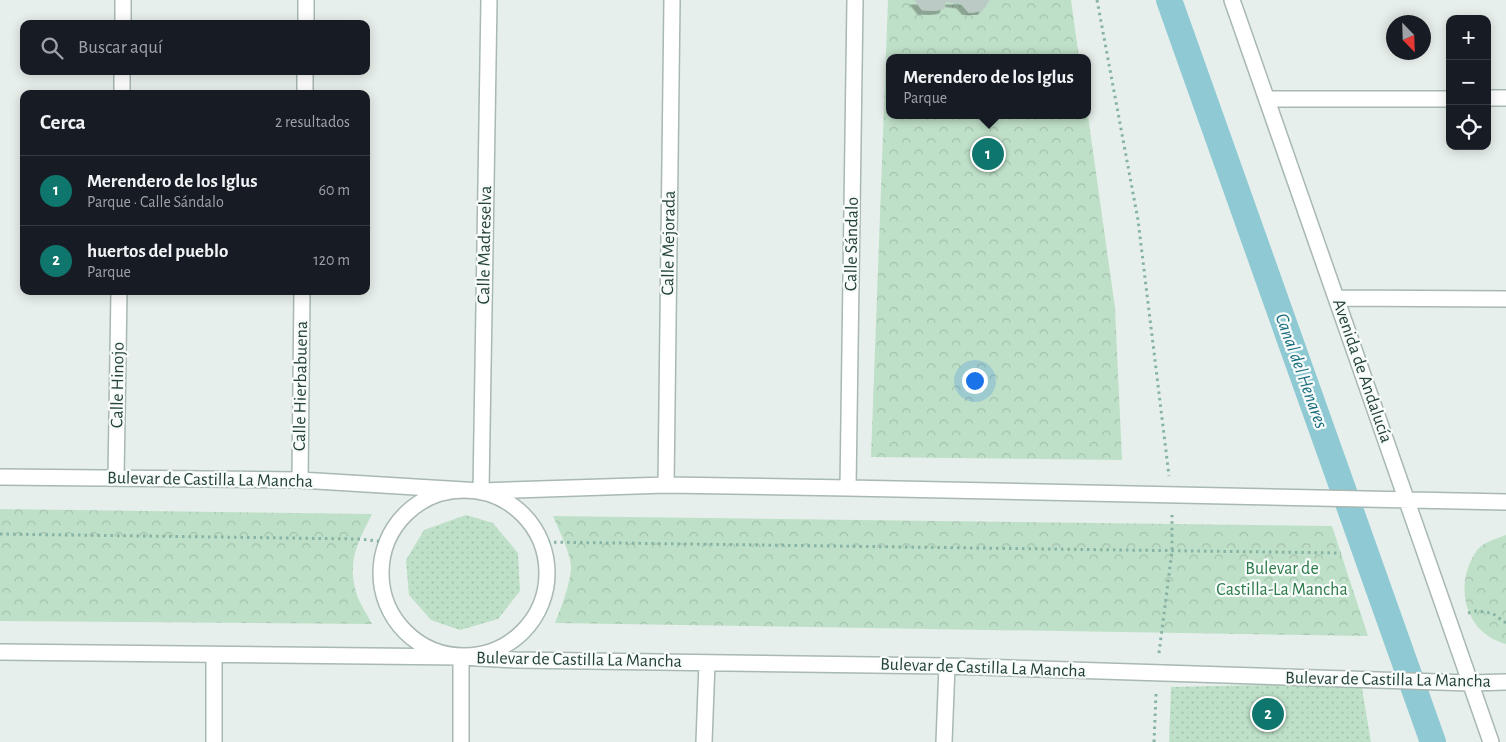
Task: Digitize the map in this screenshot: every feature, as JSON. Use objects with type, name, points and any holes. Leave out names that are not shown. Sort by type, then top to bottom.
[{"type":"street","points":[[123,0],[123,20]]},
{"type":"street","points":[[306,0],[306,20]]},
{"type":"street","name":"Calle Madreselva","points":[[481,491],[489,0]]},
{"type":"street","name":"Calle Mejorada","points":[[666,485],[672,0]]},
{"type":"street","name":"Calle Sándalo","points":[[848,488],[855,0]]},
{"type":"street","name":"Avenida de Andalucía","points":[[1232,0],[1491,742]]},
{"type":"street","points":[[122,75],[122,90]]},
{"type":"street","points":[[305,75],[305,90]]},
{"type":"street","points":[[1491,98],[1506,98]]},
{"type":"street","points":[[1267,99],[1446,99]]},
{"type":"street","name":"Calle Hinojo","points":[[116,478],[119,295]]},
{"type":"street","name":"Calle Hierbabuena","points":[[300,480],[302,295]]},
{"type":"street","points":[[1336,298],[1506,299]]},
{"type":"street","name":"Bulevar de Castilla La Mancha","points":[[0,477],[300,480],[481,491],[501,498],[521,512],[535,528],[546,552],[547,587],[535,619],[513,642],[487,654],[461,657],[427,649],[398,625],[381,587],[381,559],[390,533],[412,508],[431,496],[452,490],[481,491],[666,485],[1506,502]]},
{"type":"street","name":"Bulevar de Castilla La Mancha","points":[[0,652],[461,657],[947,666],[1469,683],[1506,682]]},
{"type":"street","points":[[214,655],[214,742]]},
{"type":"street","points":[[461,657],[461,742]]},
{"type":"street","points":[[704,742],[707,663]]},
{"type":"street","points":[[944,742],[947,666]]},
{"type":"path","points":[[1097,0],[1138,220],[1171,496],[1172,551],[1156,673],[1154,742]]},
{"type":"path","points":[[0,534],[359,539],[387,542]]},
{"type":"path","points":[[541,542],[1341,553]]},
{"type":"path","points":[[1448,618],[1476,611],[1492,613],[1506,623]]},
{"type":"green space","points":[[888,0],[1071,0],[1078,54],[886,54],[886,119],[1088,119],[1115,308],[1122,460],[871,457]]},
{"type":"green space","points":[[0,509],[372,514],[355,552],[353,571],[357,596],[372,624],[0,621]]},
{"type":"green space","points":[[466,515],[493,523],[518,553],[520,591],[498,619],[460,630],[431,620],[409,595],[406,560],[424,530]]},
{"type":"green space","name":"Bulevar de Castilla-La Mancha","points":[[553,516],[1332,526],[1368,636],[555,623],[568,587],[571,567],[567,548]]},
{"type":"green space","points":[[1506,535],[1506,644],[1491,638],[1480,629],[1466,605],[1465,591],[1466,576],[1470,562],[1478,549],[1487,542]]},
{"type":"green space","points":[[1361,683],[1371,742],[1169,742],[1171,687]]},
{"type":"building","points":[[914,0],[990,0],[982,11],[969,13],[961,4],[946,2],[944,9],[934,11],[922,10]]},
{"type":"waterway","name":"Canal del Henares","points":[[1169,0],[1433,742]]},
{"type":"place","name":"Merendero de los Iglus","points":[[988,154]]},
{"type":"place","name":"huertos del pueblo","points":[[1268,714]]}]
